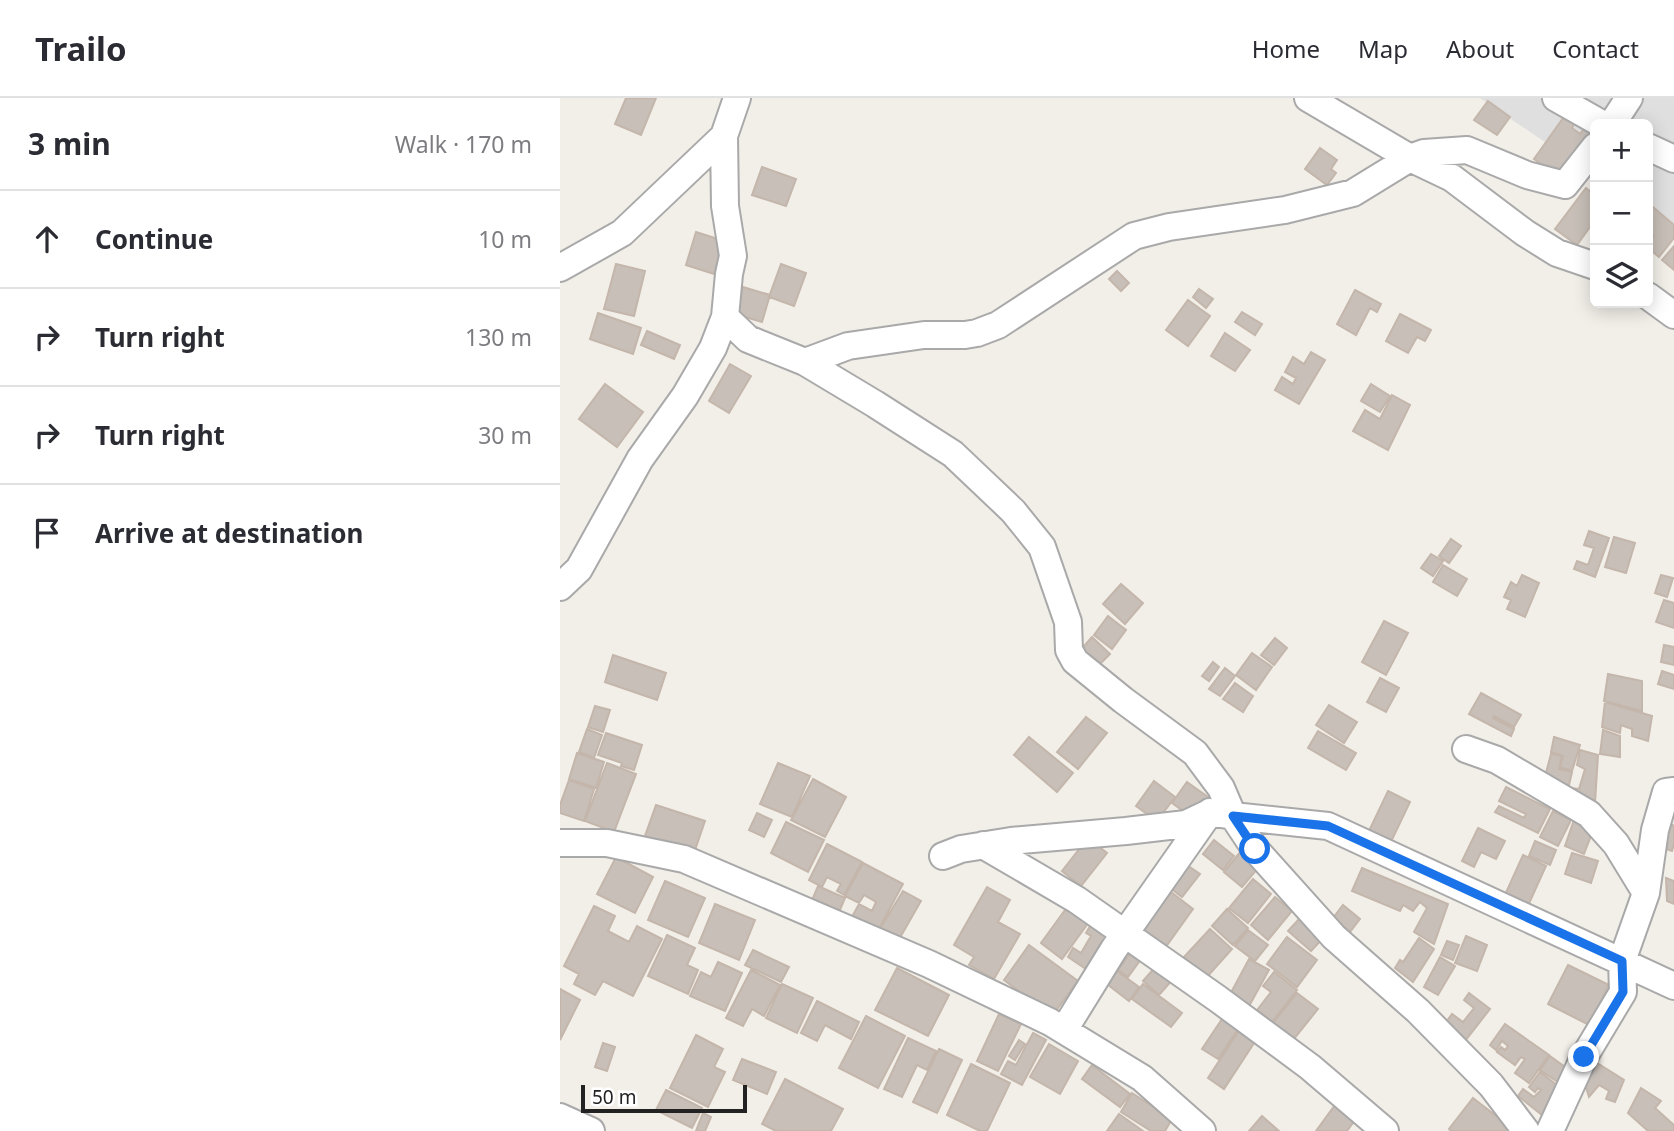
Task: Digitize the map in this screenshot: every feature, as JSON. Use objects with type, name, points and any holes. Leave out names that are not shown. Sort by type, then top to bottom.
[{"type":"street","points":[[560,587],[579,569],[640,460],[685,396],[713,348],[725,317],[733,257],[725,206],[724,136],[737,98]]},
{"type":"street","points":[[1308,98],[1410,158],[1452,178],[1525,233],[1557,253],[1590,264]]},
{"type":"street","points":[[1556,98],[1592,119]]},
{"type":"street","points":[[1615,119],[1629,98]]},
{"type":"street","points":[[560,268],[622,233],[724,136]]},
{"type":"street","points":[[1653,149],[1674,159]]},
{"type":"street","points":[[805,362],[848,346],[924,335],[965,335],[998,325],[1135,236],[1169,227],[1284,209],[1353,193],[1410,158],[1424,153],[1467,150],[1527,175],[1565,185],[1590,153]]},
{"type":"street","points":[[1653,300],[1674,315]]},
{"type":"street","points":[[725,317],[748,339],[805,362],[953,454],[1013,511],[1042,547],[1068,622],[1069,650],[1075,661],[1195,753],[1221,788],[1221,814],[1125,933],[1064,1030]]},
{"type":"street","points":[[1466,749],[1497,760],[1589,814],[1616,844],[1646,893]]},
{"type":"street","points":[[1550,1131],[1584,1057],[1623,992],[1622,961],[1646,893],[1655,830],[1666,792],[1674,791]]},
{"type":"street","points":[[1221,814],[1334,937],[1427,1020],[1490,1085],[1527,1131]]},
{"type":"street","points":[[943,856],[983,845],[1186,824],[1221,814],[1328,826],[1674,986]]},
{"type":"street","points":[[560,843],[607,843],[684,859],[929,964],[1064,1030],[1142,1079],[1202,1131]]},
{"type":"street","points":[[983,845],[1077,900],[1125,933],[1310,1067],[1385,1131]]},
{"type":"street","points":[[560,1117],[591,1131]]},
{"type":"shaded area","points":[[1480,98],[1674,98],[1674,229],[1653,215],[1653,119],[1590,119],[1590,173]]},
{"type":"building","points":[[626,98],[656,98],[641,135],[615,124]]},
{"type":"building","points":[[1488,101],[1510,117],[1497,135],[1474,120]]},
{"type":"building","points":[[1566,114],[1576,121],[1572,128],[1580,134],[1586,126],[1590,129],[1590,138],[1561,178],[1534,159]]},
{"type":"building","points":[[1320,148],[1337,160],[1331,169],[1336,173],[1327,185],[1305,169]]},
{"type":"building","points":[[762,167],[796,179],[786,206],[752,195]]},
{"type":"building","points":[[1586,188],[1590,191],[1590,227],[1577,245],[1555,229]]},
{"type":"building","points":[[1653,207],[1674,225],[1674,238],[1659,257],[1653,252]]},
{"type":"building","points":[[696,232],[724,241],[714,274],[686,265]]},
{"type":"building","points":[[1674,246],[1674,270],[1662,260]]},
{"type":"building","points":[[616,264],[645,271],[634,316],[604,309]]},
{"type":"building","points":[[781,264],[806,273],[794,306],[769,297]]},
{"type":"building","points":[[1117,271],[1129,283],[1121,291],[1109,279]]},
{"type":"building","points":[[743,287],[770,295],[762,322],[735,314]]},
{"type":"building","points":[[1199,289],[1213,299],[1206,308],[1193,297]]},
{"type":"building","points":[[1355,290],[1381,304],[1377,312],[1370,308],[1356,335],[1337,324]]},
{"type":"building","points":[[1188,300],[1210,316],[1188,346],[1166,330]]},
{"type":"building","points":[[1242,312],[1262,324],[1255,335],[1235,322]]},
{"type":"building","points":[[598,313],[641,328],[633,354],[590,339]]},
{"type":"building","points":[[1400,314],[1431,330],[1425,341],[1417,337],[1408,353],[1386,341]]},
{"type":"building","points":[[647,331],[680,345],[674,359],[641,345]]},
{"type":"building","points":[[1225,333],[1250,350],[1235,371],[1211,356]]},
{"type":"building","points":[[1311,352],[1325,360],[1299,404],[1275,390],[1282,377],[1293,384],[1296,378],[1285,372],[1293,357],[1304,364]]},
{"type":"building","points":[[730,364],[751,376],[729,413],[709,401]]},
{"type":"building","points":[[605,384],[643,412],[617,447],[579,419]]},
{"type":"building","points":[[1371,384],[1390,396],[1380,412],[1361,401]]},
{"type":"building","points":[[1392,395],[1410,405],[1388,450],[1353,431],[1365,410],[1380,419]]},
{"type":"building","points":[[1589,531],[1609,538],[1595,577],[1574,569],[1577,561],[1588,565],[1594,548],[1584,545]]},
{"type":"building","points":[[1614,537],[1635,543],[1626,573],[1605,567]]},
{"type":"building","points":[[1451,539],[1461,546],[1449,563],[1439,556]]},
{"type":"building","points":[[1431,554],[1443,561],[1433,576],[1421,568]]},
{"type":"building","points":[[1443,565],[1467,579],[1457,596],[1433,582]]},
{"type":"building","points":[[1522,575],[1539,583],[1525,617],[1507,609],[1511,600],[1504,597],[1511,582],[1517,586]]},
{"type":"building","points":[[1661,575],[1673,578],[1667,597],[1655,593]]},
{"type":"building","points":[[1121,584],[1143,603],[1125,624],[1103,604]]},
{"type":"building","points":[[1664,600],[1674,603],[1674,628],[1656,622]]},
{"type":"building","points":[[1108,616],[1126,630],[1112,649],[1094,635]]},
{"type":"building","points":[[1384,621],[1408,633],[1386,675],[1362,662]]},
{"type":"building","points":[[1092,637],[1110,654],[1095,669],[1078,653]]},
{"type":"building","points":[[1275,638],[1287,648],[1274,665],[1261,655]]},
{"type":"building","points":[[1664,645],[1674,647],[1674,665],[1661,662]]},
{"type":"building","points":[[1252,653],[1272,667],[1256,690],[1236,675]]},
{"type":"building","points":[[613,655],[666,673],[657,700],[605,682]]},
{"type":"building","points":[[1213,662],[1219,667],[1209,681],[1202,676]]},
{"type":"building","points":[[1225,668],[1235,676],[1220,696],[1209,689]]},
{"type":"building","points":[[1662,671],[1674,675],[1674,689],[1658,684]]},
{"type":"building","points":[[1608,674],[1642,681],[1642,711],[1604,701]]},
{"type":"building","points":[[1380,678],[1399,688],[1386,712],[1367,702]]},
{"type":"building","points":[[1235,683],[1253,696],[1243,712],[1223,699]]},
{"type":"building","points":[[1481,693],[1521,715],[1514,727],[1494,716],[1493,718],[1514,729],[1511,736],[1469,714]]},
{"type":"building","points":[[1605,702],[1652,716],[1648,741],[1632,736],[1632,729],[1621,725],[1620,733],[1602,727]]},
{"type":"building","points":[[1329,705],[1357,722],[1344,743],[1316,725]]},
{"type":"building","points":[[595,706],[610,710],[603,732],[588,727]]},
{"type":"building","points":[[1086,717],[1107,733],[1078,769],[1057,752]]},
{"type":"building","points":[[587,729],[602,735],[594,758],[579,752]]},
{"type":"building","points":[[1603,730],[1620,736],[1620,757],[1600,754]]},
{"type":"building","points":[[1318,731],[1356,753],[1346,770],[1308,748]]},
{"type":"building","points":[[606,733],[642,745],[634,770],[598,755]]},
{"type":"building","points":[[1029,737],[1073,773],[1057,792],[1014,755]]},
{"type":"building","points":[[1554,737],[1580,745],[1572,771],[1560,767],[1563,756],[1551,752]]},
{"type":"building","points":[[1580,750],[1598,755],[1595,803],[1562,787],[1579,789],[1585,769],[1577,765]]},
{"type":"building","points":[[577,753],[604,762],[596,788],[569,779]]},
{"type":"building","points":[[1551,754],[1562,756],[1559,769],[1572,772],[1569,785],[1543,784]]},
{"type":"building","points":[[607,763],[636,774],[614,832],[585,821]]},
{"type":"building","points":[[778,763],[810,776],[792,817],[760,804]]},
{"type":"building","points":[[813,779],[846,797],[825,837],[791,820]]},
{"type":"building","points":[[569,780],[594,789],[584,821],[560,813],[560,805]]},
{"type":"building","points":[[1154,781],[1175,797],[1157,821],[1136,806]]},
{"type":"building","points":[[1187,782],[1208,797],[1193,818],[1172,803]]},
{"type":"building","points":[[1506,787],[1550,809],[1538,833],[1495,812],[1499,806],[1524,818],[1526,814],[1499,801]]},
{"type":"building","points":[[1388,791],[1410,802],[1389,846],[1367,835]]},
{"type":"building","points":[[656,805],[705,821],[694,853],[645,836]]},
{"type":"building","points":[[1553,811],[1571,820],[1558,846],[1540,837]]},
{"type":"building","points":[[757,813],[772,820],[764,837],[749,830]]},
{"type":"building","points":[[1574,820],[1594,828],[1584,854],[1565,846]]},
{"type":"building","points":[[786,822],[824,840],[808,872],[771,853]]},
{"type":"building","points":[[1669,823],[1674,826],[1672,851],[1663,848]]},
{"type":"building","points":[[1478,828],[1505,841],[1496,859],[1481,852],[1474,867],[1462,861]]},
{"type":"building","points":[[1088,838],[1107,853],[1081,886],[1062,871]]},
{"type":"building","points":[[1214,840],[1234,856],[1223,870],[1203,854]]},
{"type":"building","points":[[1535,841],[1556,850],[1550,865],[1529,856]]},
{"type":"building","points":[[827,844],[862,862],[844,895],[837,891],[841,884],[827,877],[822,887],[809,880]]},
{"type":"building","points":[[1245,846],[1264,861],[1242,887],[1224,872]]},
{"type":"building","points":[[1572,853],[1598,861],[1591,883],[1565,874]]},
{"type":"building","points":[[1523,855],[1546,866],[1527,908],[1504,897]]},
{"type":"building","points":[[616,857],[653,877],[635,913],[597,894]]},
{"type":"building","points":[[863,863],[903,884],[875,936],[849,922],[859,904],[872,911],[876,902],[864,895],[859,903],[845,896]]},
{"type":"building","points":[[1187,865],[1200,874],[1182,897],[1169,887]]},
{"type":"building","points":[[1362,868],[1448,904],[1434,944],[1414,932],[1427,908],[1420,902],[1413,911],[1403,905],[1400,911],[1352,891]]},
{"type":"building","points":[[1666,878],[1674,881],[1674,904],[1667,901]]},
{"type":"building","points":[[1253,879],[1271,894],[1248,923],[1229,908]]},
{"type":"building","points":[[665,881],[705,898],[688,937],[648,920]]},
{"type":"building","points":[[818,886],[845,898],[837,917],[810,905]]},
{"type":"building","points":[[987,887],[1010,900],[998,922],[1020,934],[994,979],[969,965],[974,957],[954,945]]},
{"type":"building","points":[[1167,889],[1193,909],[1165,948],[1138,929]]},
{"type":"building","points":[[903,891],[921,901],[897,943],[878,932]]},
{"type":"building","points":[[1275,897],[1292,911],[1268,940],[1251,925]]},
{"type":"building","points":[[715,904],[755,920],[739,960],[699,943]]},
{"type":"building","points":[[1343,905],[1360,919],[1350,932],[1333,918]]},
{"type":"building","points":[[594,906],[615,916],[608,931],[629,942],[637,926],[662,939],[633,996],[603,981],[595,995],[574,984],[579,974],[564,966]]},
{"type":"building","points":[[1068,906],[1089,922],[1062,959],[1041,943]]},
{"type":"building","points":[[1227,909],[1248,928],[1233,945],[1212,926]]},
{"type":"building","points":[[1301,917],[1324,937],[1311,951],[1288,931]]},
{"type":"building","points":[[1092,923],[1109,934],[1086,969],[1068,957],[1073,948],[1081,953],[1091,936],[1086,933]]},
{"type":"building","points":[[1210,929],[1232,949],[1206,978],[1184,957]]},
{"type":"building","points":[[1248,930],[1268,945],[1255,961],[1235,946]]},
{"type":"building","points":[[667,935],[695,948],[687,965],[698,970],[688,994],[648,976]]},
{"type":"building","points":[[1466,936],[1487,945],[1477,971],[1455,963]]},
{"type":"building","points":[[1287,937],[1317,960],[1297,987],[1267,964]]},
{"type":"building","points":[[1419,938],[1434,949],[1413,982],[1395,968],[1400,960],[1403,962]]},
{"type":"building","points":[[1447,941],[1459,945],[1453,960],[1441,955]]},
{"type":"building","points":[[1029,945],[1078,981],[1052,1016],[1004,980]]},
{"type":"building","points":[[1134,948],[1144,955],[1128,977],[1118,970]]},
{"type":"building","points":[[753,950],[789,967],[781,982],[745,965]]},
{"type":"building","points":[[1440,957],[1455,966],[1438,995],[1424,987]]},
{"type":"building","points":[[1249,959],[1269,970],[1248,1008],[1228,998]]},
{"type":"building","points":[[718,962],[742,973],[725,1011],[690,996],[701,972],[711,977]]},
{"type":"building","points":[[1157,965],[1173,979],[1159,995],[1143,981]]},
{"type":"building","points":[[1568,965],[1609,985],[1589,1025],[1548,1004]]},
{"type":"building","points":[[897,968],[949,995],[928,1036],[875,1010]]},
{"type":"building","points":[[751,970],[780,985],[764,1016],[752,1009],[743,1026],[726,1018]]},
{"type":"building","points":[[1117,971],[1139,987],[1129,1001],[1107,984]]},
{"type":"building","points":[[1274,972],[1297,990],[1269,1026],[1254,1014],[1271,992],[1263,986]]},
{"type":"building","points":[[782,984],[813,998],[797,1033],[766,1018]]},
{"type":"building","points":[[1143,984],[1182,1013],[1171,1027],[1132,999]]},
{"type":"building","points":[[560,989],[580,1000],[560,1040]]},
{"type":"building","points":[[1297,993],[1318,1009],[1293,1040],[1272,1024]]},
{"type":"building","points":[[1469,993],[1490,1009],[1465,1041],[1444,1025],[1452,1014],[1463,1022],[1474,1008],[1464,1000]]},
{"type":"building","points":[[817,1001],[859,1022],[851,1039],[825,1025],[817,1041],[801,1033]]},
{"type":"building","points":[[999,1014],[1021,1024],[998,1071],[977,1061]]},
{"type":"building","points":[[866,1016],[905,1036],[878,1088],[839,1068]]},
{"type":"building","points":[[1224,1016],[1240,1026],[1218,1059],[1202,1049]]},
{"type":"building","points":[[1505,1024],[1549,1055],[1529,1083],[1515,1073],[1525,1059],[1521,1057],[1515,1065],[1497,1052],[1501,1047],[1505,1050],[1508,1046],[1502,1041],[1496,1050],[1490,1045]]},
{"type":"building","points":[[1240,1029],[1256,1040],[1224,1089],[1208,1078]]},
{"type":"building","points":[[1033,1033],[1046,1040],[1022,1085],[1001,1074],[1008,1061],[1016,1065]]},
{"type":"building","points":[[696,1035],[723,1049],[714,1067],[725,1072],[708,1107],[670,1088]]},
{"type":"building","points":[[908,1038],[936,1051],[927,1070],[917,1065],[902,1097],[884,1089]]},
{"type":"building","points":[[1019,1040],[1025,1044],[1015,1060],[1009,1056]]},
{"type":"building","points":[[603,1043],[615,1047],[607,1071],[595,1067]]},
{"type":"building","points":[[1049,1044],[1078,1061],[1060,1094],[1030,1077]]},
{"type":"building","points":[[939,1049],[962,1060],[937,1113],[913,1102]]},
{"type":"building","points":[[1550,1056],[1572,1072],[1562,1085],[1540,1070]]},
{"type":"building","points":[[742,1059],[776,1072],[767,1094],[733,1080]]},
{"type":"building","points":[[1594,1061],[1624,1080],[1615,1102],[1606,1099],[1609,1091],[1599,1085],[1589,1097],[1584,1081]]},
{"type":"building","points":[[971,1064],[1010,1083],[987,1131],[980,1131],[947,1115]]},
{"type":"building","points":[[1092,1065],[1130,1094],[1120,1107],[1082,1079]]},
{"type":"building","points":[[1540,1072],[1562,1089],[1542,1115],[1518,1096],[1523,1089],[1534,1097],[1541,1090],[1538,1088],[1535,1092],[1529,1087]]},
{"type":"building","points":[[785,1079],[843,1109],[831,1131],[776,1131],[762,1124]]},
{"type":"building","points":[[1641,1088],[1661,1101],[1655,1108],[1674,1125],[1674,1131],[1648,1131],[1628,1113]]},
{"type":"building","points":[[666,1090],[702,1108],[692,1128],[656,1110]]},
{"type":"building","points":[[1132,1093],[1172,1119],[1165,1131],[1151,1131],[1121,1112]]},
{"type":"building","points":[[1473,1098],[1509,1126],[1505,1131],[1449,1129]]},
{"type":"building","points":[[1335,1105],[1355,1120],[1347,1131],[1316,1131]]},
{"type":"building","points":[[703,1113],[711,1117],[705,1131],[696,1131]]},
{"type":"building","points":[[1119,1114],[1143,1131],[1107,1131]]},
{"type":"building","points":[[1262,1116],[1279,1131],[1249,1131]]},
{"type":"route","points":[[1255,849],[1233,816],[1328,826],[1622,961],[1623,992],[1584,1057]]}]
